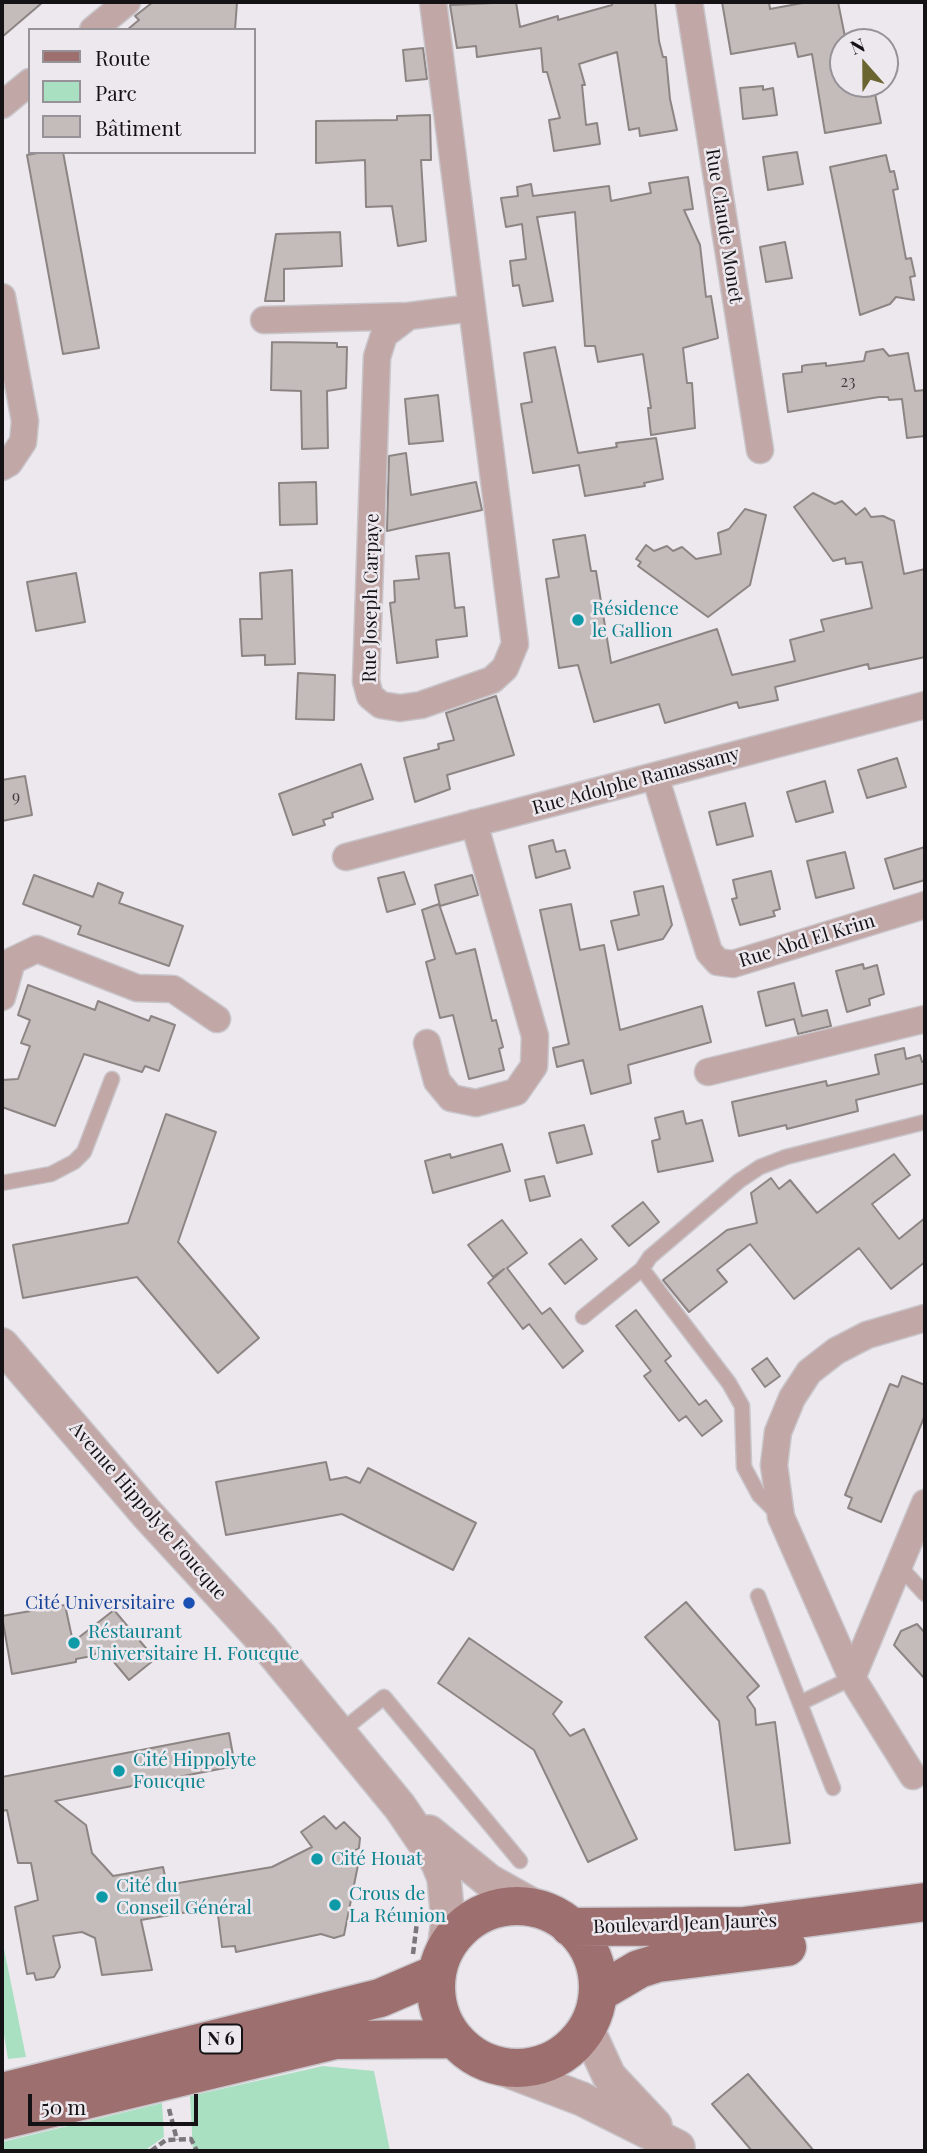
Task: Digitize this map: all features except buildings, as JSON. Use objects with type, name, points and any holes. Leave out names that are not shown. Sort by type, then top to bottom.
[{"type":"main road","name":"Boulevard Jean Jaurès","points":[[2,2092],[380,1998],[431,1963],[459,1932],[478,1916],[499,1909],[520,1907],[556,1918],[744,1926],[925,1902]]},
{"type":"main road","name":"Boulevard Jean Jaurès","points":[[556,1918],[586,1946],[596,1968],[592,2010]]},
{"type":"main road","name":"Boulevard Jean Jaurès","points":[[431,1963],[442,2019],[454,2039],[471,2055],[494,2065],[520,2068],[547,2063],[570,2049],[592,2010],[639,1969],[658,1963],[925,1927]]},
{"type":"main road","name":"N 6","points":[[2,2120],[335,2040],[454,2039]]},
{"type":"street","points":[[95,28],[127,2]]},
{"type":"street","name":"Rue Joseph Carpaye","points":[[409,316],[384,335],[377,357],[366,681],[370,696],[381,705],[400,708],[421,705],[492,680],[505,668],[515,644],[433,2]]},
{"type":"street","name":"Rue Claude Monet","points":[[689,2],[760,450]]},
{"type":"street","points":[[2,105],[28,84]]},
{"type":"street","points":[[2,297],[25,421],[23,442],[9,463],[2,467]]},
{"type":"street","points":[[264,320],[409,316],[472,308]]},
{"type":"street","name":"Rue Adolphe Ramassamy","points":[[346,857],[925,705]]},
{"type":"street","name":"Rue Abd El Krim","points":[[655,776],[709,952],[718,962],[733,964],[925,905]]},
{"type":"street","points":[[426,1043],[437,1081],[451,1098],[476,1103],[516,1091],[534,1066],[535,1035],[474,823]]},
{"type":"street","points":[[2,997],[12,961],[37,949],[138,988],[173,989],[216,1019]]},
{"type":"street","points":[[708,1072],[925,1019]]},
{"type":"street","points":[[914,1776],[852,1678],[780,1517],[774,1465],[778,1432],[792,1398],[809,1372],[836,1351],[867,1335],[925,1318]]},
{"type":"street","name":"Avenue Hippolyte Foucque","points":[[2,1345],[147,1514],[262,1639],[400,1807],[438,1863],[444,1878],[448,1921],[431,1963]]},
{"type":"street","points":[[852,1678],[925,1503]]},
{"type":"street","name":"Avenue Hippolyte Foucque","points":[[400,1807],[489,1881],[556,1918]]},
{"type":"street","points":[[592,2010],[609,2077],[680,2149]]},
{"type":"street","points":[[494,2065],[582,2099],[680,2149]]},
{"type":"lane","points":[[2,1183],[51,1174],[74,1163],[84,1152],[112,1079]]},
{"type":"lane","points":[[583,1317],[642,1269],[650,1256],[739,1181],[760,1167],[786,1157],[925,1122]]},
{"type":"lane","points":[[642,1269],[729,1383],[742,1406],[742,1447],[747,1475],[759,1495],[780,1517]]},
{"type":"lane","points":[[900,1567],[925,1594]]},
{"type":"lane","points":[[758,1595],[833,1788]]},
{"type":"lane","points":[[800,1703],[852,1678]]},
{"type":"lane","points":[[339,1733],[384,1697],[520,1861]]},
{"type":"path","points":[[419,1900],[431,1963]]},
{"type":"path","points":[[166,2098],[177,2140]]},
{"type":"path","points":[[151,2151],[166,2140],[191,2139],[197,2151]]},
{"type":"green space","points":[[2,1939],[26,2057],[8,2059],[2,2022]]},
{"type":"green space","points":[[323,2066],[374,2071],[390,2151],[193,2151],[190,2096]]},
{"type":"green space","points":[[162,2103],[164,2137],[144,2151],[2,2151],[2,2142]]},
{"type":"place","name":"Résidence le Gallion","points":[[578,620]]},
{"type":"place","name":"Cité Universitaire","points":[[189,1603]]},
{"type":"place","name":"Réstaurant Universitaire H. Foucque","points":[[74,1643]]},
{"type":"place","name":"Cité Hippolyte Foucque","points":[[119,1771]]},
{"type":"place","name":"Cité Houat","points":[[317,1859]]},
{"type":"place","name":"Cité du Conseil Général","points":[[102,1897]]},
{"type":"place","name":"Crous de La Réunion","points":[[335,1905]]}]
